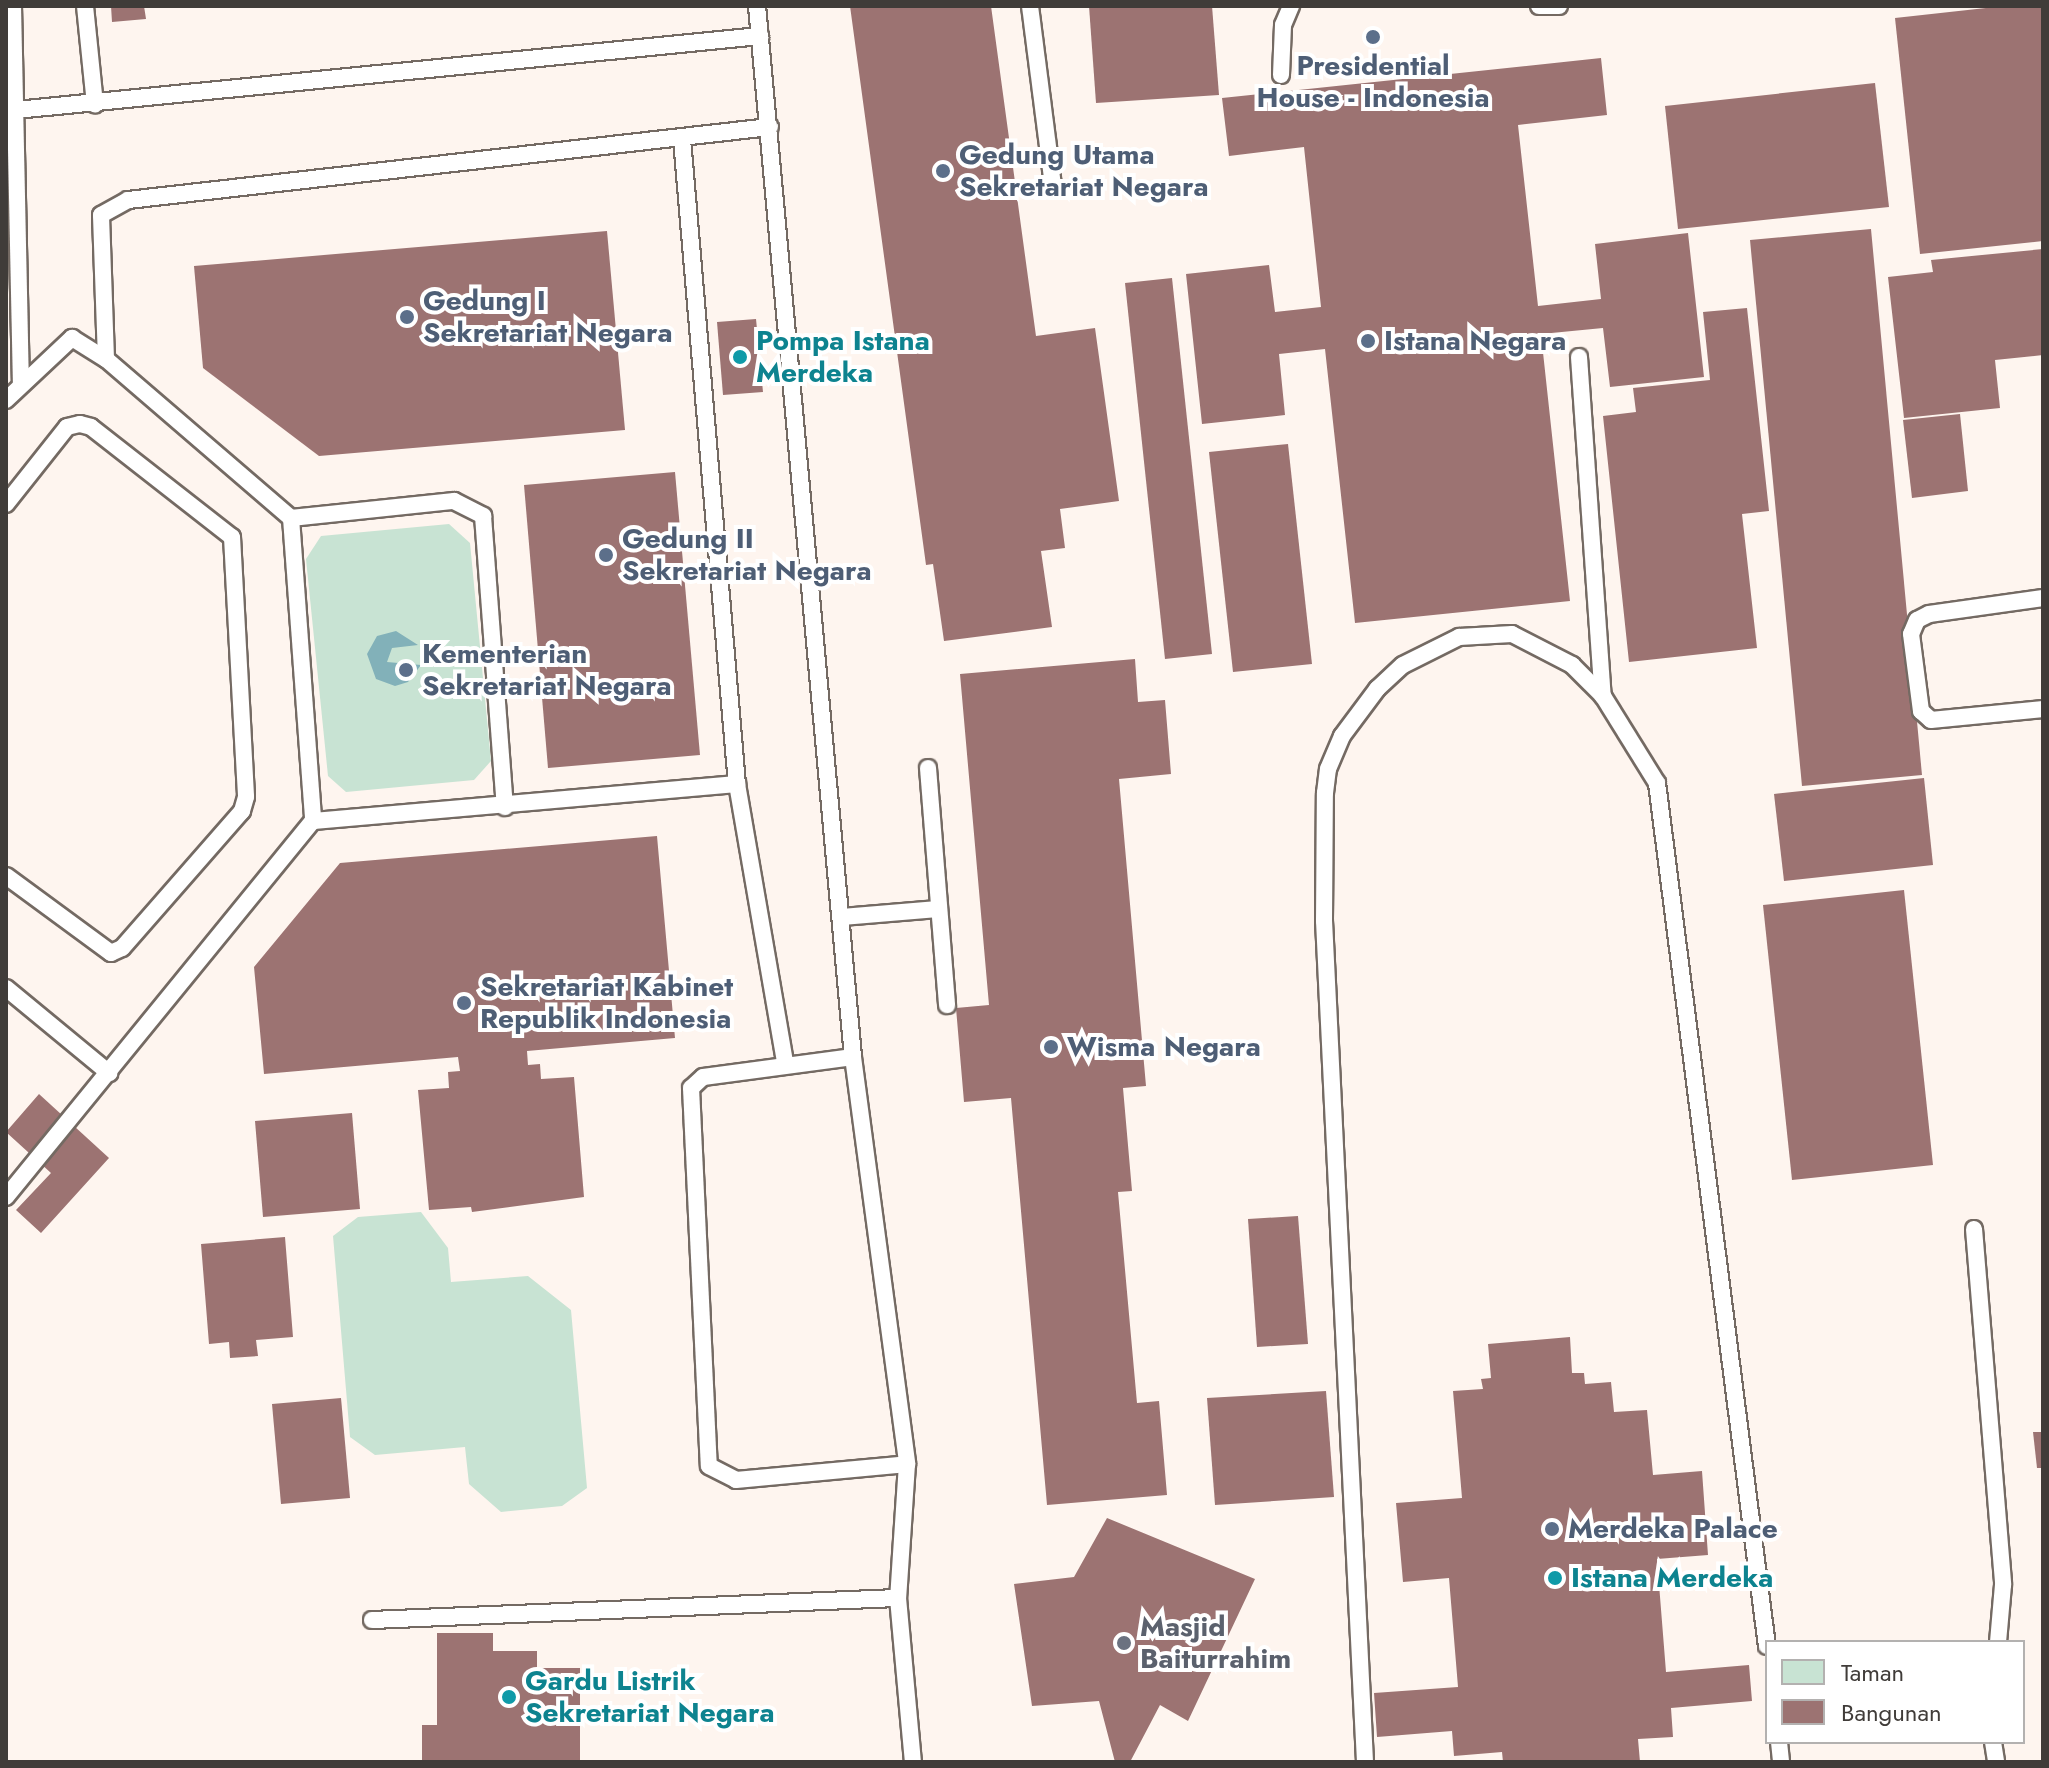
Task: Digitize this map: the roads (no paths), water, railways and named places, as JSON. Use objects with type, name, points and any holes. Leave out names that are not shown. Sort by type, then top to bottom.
[{"type":"lane","points":[[13,6],[21,384]]},
{"type":"lane","points":[[85,6],[95,104]]},
{"type":"lane","points":[[757,6],[853,1057],[907,1464],[898,1598],[913,1762]]},
{"type":"lane","points":[[1030,6],[1053,186]]},
{"type":"lane","points":[[1281,75],[1283,25],[1291,6]]},
{"type":"lane","points":[[1539,6],[1559,6]]},
{"type":"lane","points":[[16,110],[760,36]]},
{"type":"lane","points":[[106,359],[101,215],[128,200],[770,127]]},
{"type":"lane","points":[[682,139],[737,784],[785,1063]]},
{"type":"lane","points":[[6,400],[72,338],[106,359],[291,518],[313,821],[6,1197]]},
{"type":"lane","points":[[1579,357],[1603,696]]},
{"type":"lane","points":[[6,504],[67,427],[80,424],[232,537],[246,797],[232,822],[122,948],[111,953],[6,876]]},
{"type":"lane","points":[[291,518],[454,501],[471,505],[483,516],[505,807]]},
{"type":"lane","points":[[2043,598],[1929,614],[1917,620],[1911,634],[1921,711],[1931,720],[2043,709]]},
{"type":"lane","points":[[1365,1762],[1324,921],[1328,769],[1342,736],[1377,689],[1403,665],[1459,637],[1512,634],[1550,649],[1603,696],[1657,783],[1766,1640]]},
{"type":"lane","points":[[928,768],[947,1005]]},
{"type":"lane","points":[[313,821],[505,807],[737,784]]},
{"type":"lane","points":[[841,917],[939,909]]},
{"type":"lane","points":[[6,988],[109,1073]]},
{"type":"lane","points":[[853,1057],[785,1063],[703,1077],[691,1088],[709,1466],[736,1480],[907,1464]]},
{"type":"lane","points":[[1974,1229],[2003,1585],[1998,1640]]},
{"type":"lane","points":[[372,1620],[898,1598]]},
{"type":"water","points":[[396,631],[418,645],[392,648],[387,662],[421,665],[408,682],[395,686],[376,679],[367,654],[377,636]]},
{"type":"place","name":"Presidential House - Indonesia","points":[[1373,37]]},
{"type":"place","name":"Gedung Utama Sekretariat Negara","points":[[943,171]]},
{"type":"place","name":"Gedung I Sekretariat Negara","points":[[407,317]]},
{"type":"place","name":"Istana Negara","points":[[1368,341]]},
{"type":"place","name":"Pompa Istana Merdeka","points":[[740,357]]},
{"type":"place","name":"Gedung II Sekretariat Negara","points":[[606,555]]},
{"type":"place","name":"Kementerian Sekretariat Negara","points":[[406,670]]},
{"type":"place","name":"Sekretariat Kabinet Republik Indonesia","points":[[464,1003]]},
{"type":"place","name":"Wisma Negara","points":[[1051,1047]]},
{"type":"place","name":"Merdeka Palace","points":[[1552,1529]]},
{"type":"place","name":"Istana Merdeka","points":[[1555,1578]]},
{"type":"place","name":"Masjid Baiturrahim","points":[[1124,1643]]},
{"type":"place","name":"Gardu Listrik Sekretariat Negara","points":[[509,1697]]}]
